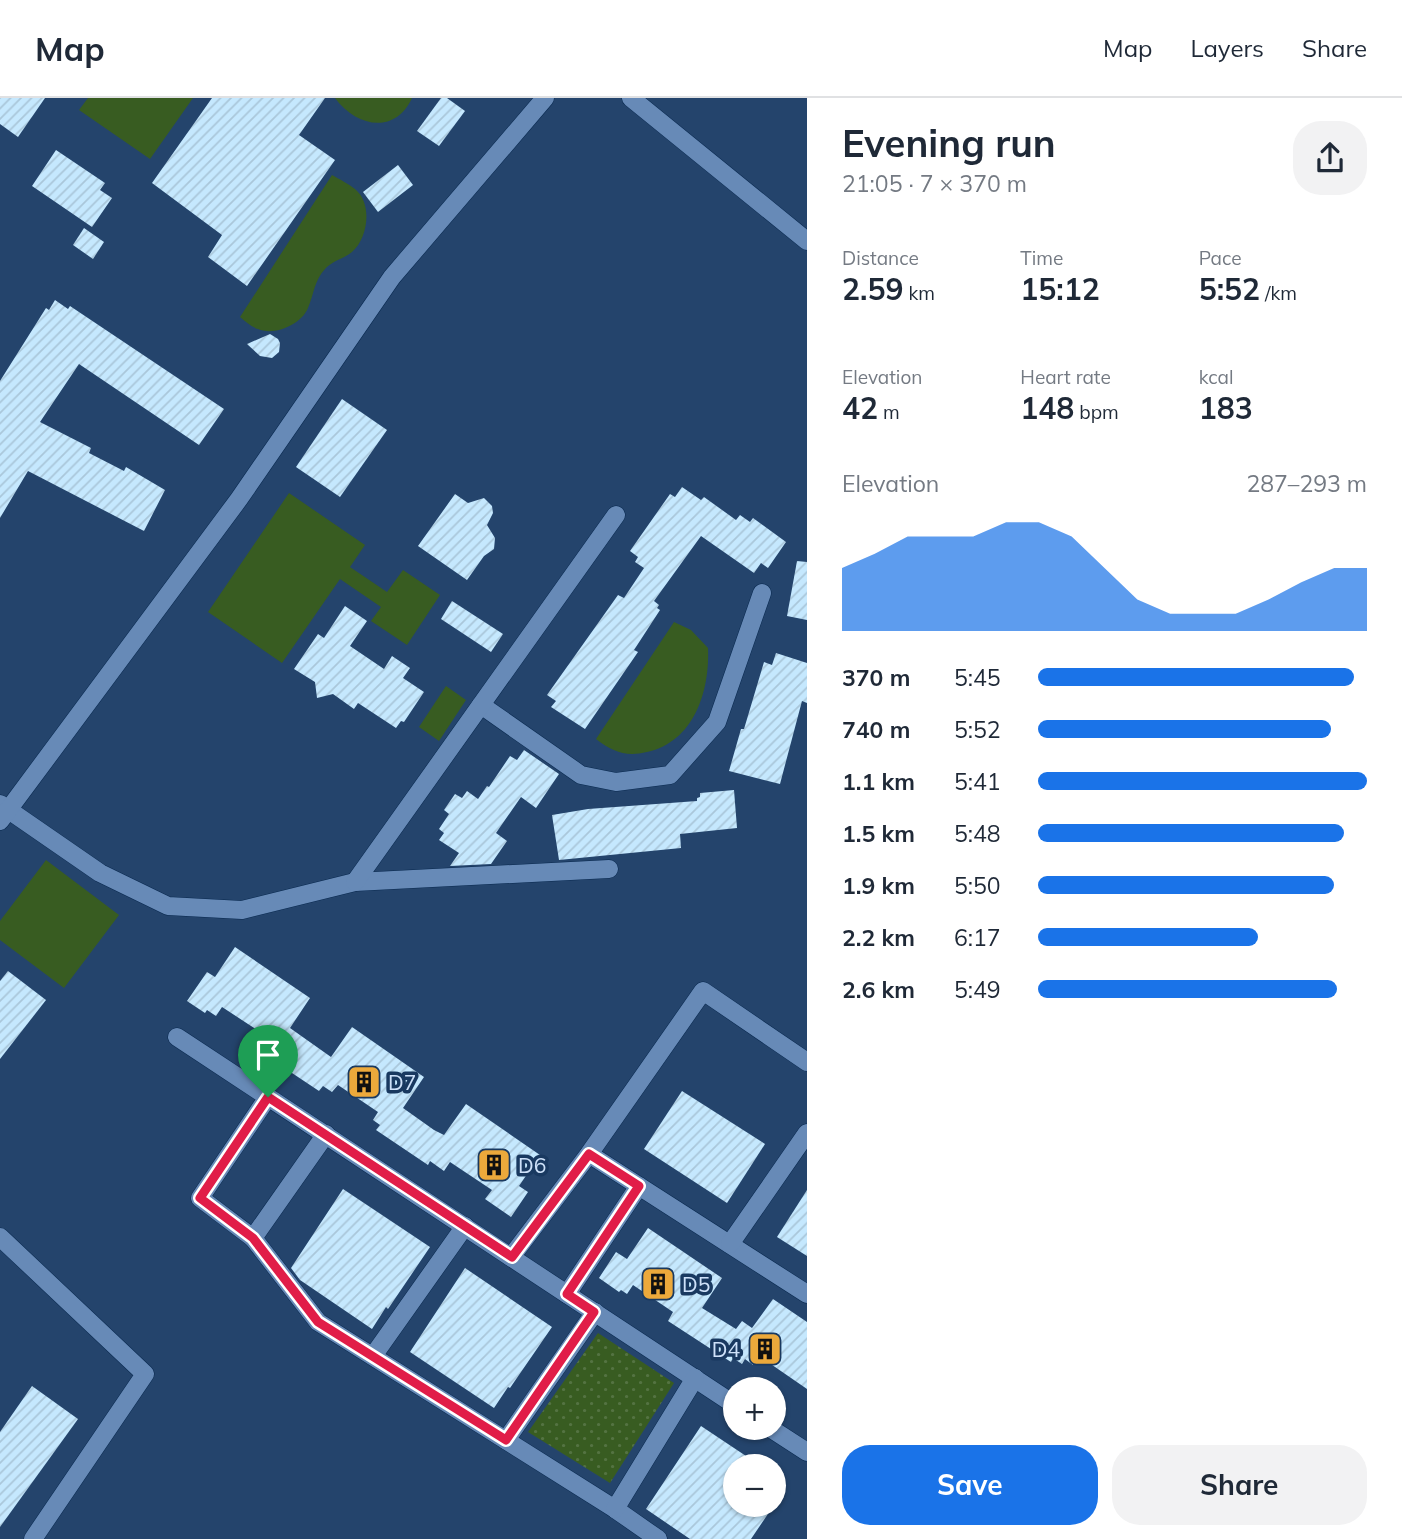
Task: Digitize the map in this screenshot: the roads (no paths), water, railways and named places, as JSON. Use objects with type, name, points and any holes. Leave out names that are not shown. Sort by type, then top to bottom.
[{"type":"street","points":[[545,98],[391,276],[239,499],[3,811],[100,873],[168,906],[242,910],[355,882],[609,869]]},
{"type":"street","points":[[631,98],[807,241]]},
{"type":"street","points":[[355,882],[616,515]]},
{"type":"street","points":[[481,705],[581,775],[616,782],[670,775],[717,722],[762,593]]},
{"type":"street","points":[[512,1257],[589,1154],[703,990],[807,1062]]},
{"type":"street","points":[[177,1037],[723,1397]]},
{"type":"street","points":[[268,1097],[200,1198],[253,1238],[318,1322],[615,1508],[658,1539]]},
{"type":"street","points":[[730,1244],[807,1133]]},
{"type":"street","points":[[253,1238],[326,1134]]},
{"type":"street","points":[[589,1154],[807,1294]]},
{"type":"street","points":[[567,1294],[639,1186]]},
{"type":"street","points":[[373,1356],[465,1226]]},
{"type":"street","points":[[0,1237],[145,1374],[33,1539]]},
{"type":"street","points":[[506,1440],[594,1312]]},
{"type":"street","points":[[615,1508],[695,1378]]},
{"type":"street","points":[[786,1438],[807,1452]]},
{"type":"place","name":"D7","points":[[364,1082]]},
{"type":"place","name":"D6","points":[[494,1165]]},
{"type":"place","name":"D5","points":[[658,1284]]},
{"type":"place","name":"D4","points":[[765,1349]]}]
